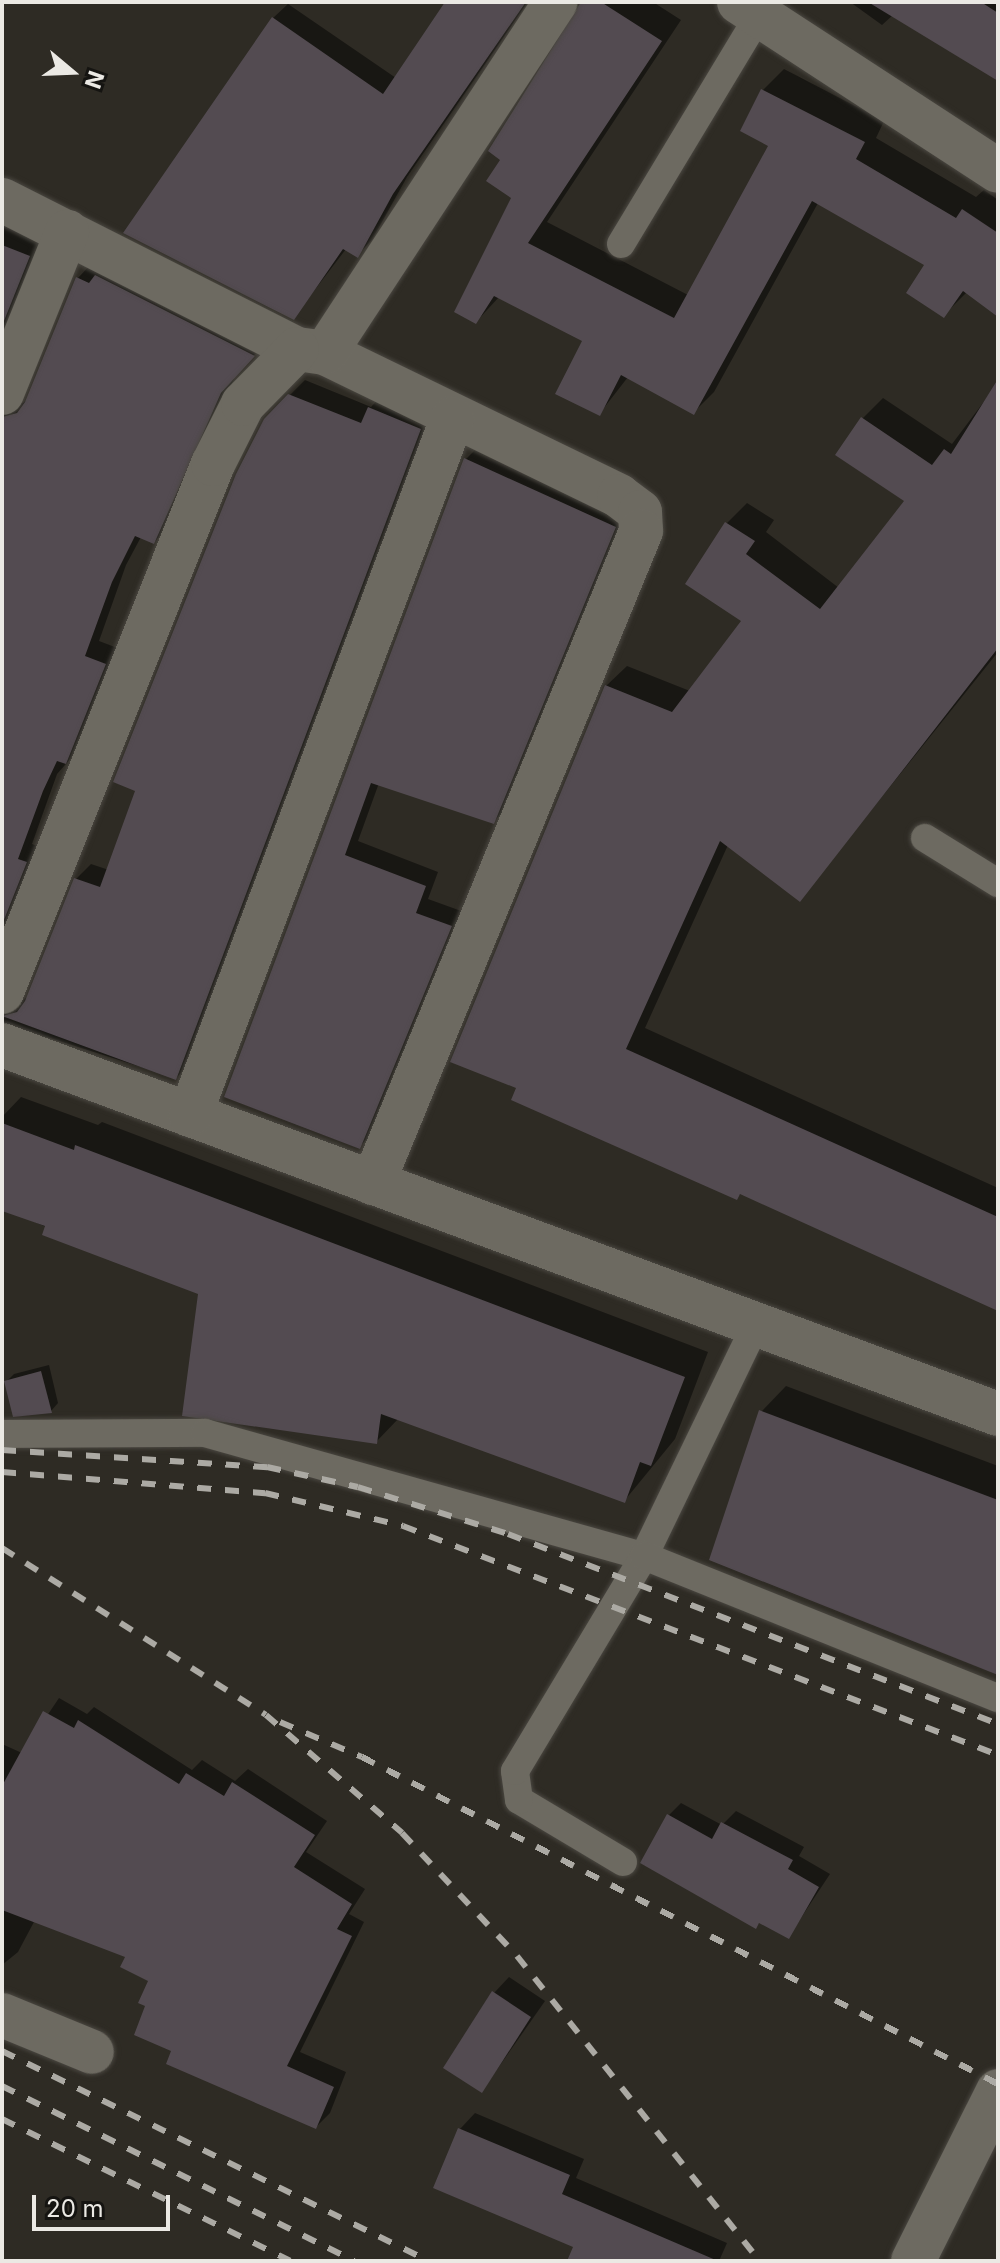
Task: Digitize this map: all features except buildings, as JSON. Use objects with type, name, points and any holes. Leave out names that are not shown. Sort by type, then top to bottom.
[{"type":"street","points":[[2,992],[213,464],[243,404],[311,351],[556,2]]},
{"type":"street","points":[[749,8],[998,171]]},
{"type":"street","points":[[2,200],[632,503],[640,512],[641,531],[373,1183]]},
{"type":"street","points":[[2,393],[67,232]]},
{"type":"street","points":[[190,1115],[452,419]]},
{"type":"street","points":[[2,1045],[998,1414]]},
{"type":"street","points":[[2,2015],[92,2052]]},
{"type":"street","points":[[913,2261],[998,2091]]},
{"type":"lane","points":[[621,244],[749,8]]},
{"type":"lane","points":[[925,838],[998,883]]},
{"type":"lane","points":[[623,1862],[519,1800],[515,1771],[644,1556],[756,1324]]},
{"type":"lane","points":[[2,1434],[205,1433],[644,1556],[998,1698]]},
{"type":"railway","points":[[2,1450],[267,1467],[358,1487],[508,1534],[998,1724]]},
{"type":"railway","points":[[2,1472],[265,1493],[403,1526],[998,1755]]},
{"type":"railway","points":[[2,1548],[266,1715],[402,1833],[517,1956],[760,2261]]},
{"type":"railway","points":[[280,1722],[362,1757],[998,2084]]},
{"type":"railway","points":[[2,2051],[428,2261]]},
{"type":"railway","points":[[2,2086],[354,2261]]},
{"type":"railway","points":[[2,2119],[290,2261]]}]
